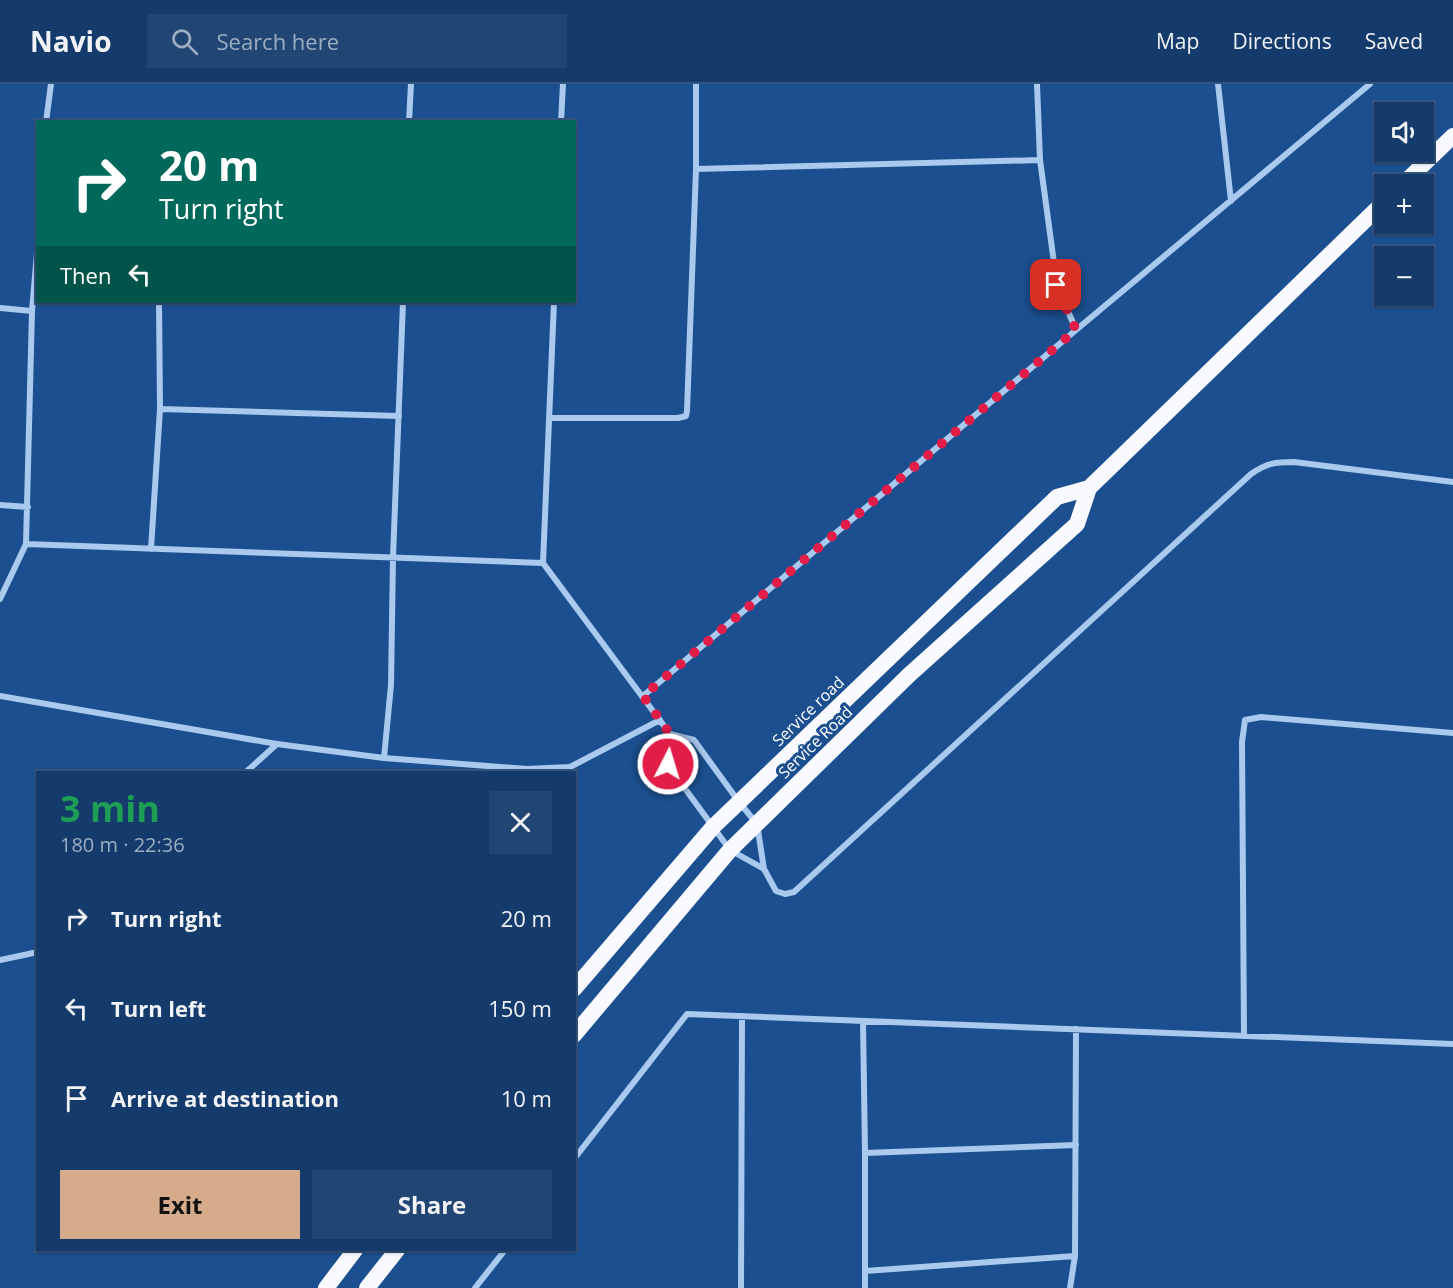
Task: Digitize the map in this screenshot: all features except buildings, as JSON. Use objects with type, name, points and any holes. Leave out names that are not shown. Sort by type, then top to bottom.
[{"type":"highway","points":[[1413,174],[1453,136]]},
{"type":"highway","points":[[1089,488],[1374,212]]},
{"type":"highway","name":"Service road","points":[[576,987],[713,827],[1057,497],[1089,488]]},
{"type":"highway","name":"Service Road","points":[[576,1033],[730,850],[909,675],[1077,524],[1089,488]]},
{"type":"highway","points":[[326,1288],[354,1251]]},
{"type":"highway","points":[[368,1288],[396,1251]]},
{"type":"street","points":[[46,120],[51,84]]},
{"type":"street","points":[[409,120],[411,84]]},
{"type":"street","points":[[561,120],[563,84]]},
{"type":"street","points":[[549,418],[678,418],[686,416],[696,169],[696,84]]},
{"type":"street","points":[[1036,84],[1040,160],[1056,285],[1076,330]]},
{"type":"street","points":[[1218,84],[1231,201]]},
{"type":"street","points":[[643,696],[1370,84]]},
{"type":"street","points":[[696,169],[1040,160]]},
{"type":"street","points":[[0,599],[26,544],[32,311],[36,264]]},
{"type":"street","points":[[151,549],[160,409],[159,303]]},
{"type":"street","points":[[384,758],[391,685],[393,557],[403,303]]},
{"type":"street","points":[[554,303],[543,563],[670,734],[668,764],[713,827],[730,850],[764,869]]},
{"type":"street","points":[[0,308],[32,311]]},
{"type":"street","points":[[160,409],[399,416]]},
{"type":"street","points":[[670,734],[694,740],[757,824],[764,869],[776,891],[785,894],[794,892],[1251,474],[1262,467],[1277,462],[1294,462],[1453,482]]},
{"type":"street","points":[[0,505],[28,507]]},
{"type":"street","points":[[26,544],[543,563]]},
{"type":"street","points":[[0,696],[278,744],[384,758],[527,769],[570,767],[660,720]]},
{"type":"street","points":[[1244,1035],[1242,742],[1245,720],[1262,717],[1453,733]]},
{"type":"street","points":[[247,771],[278,744]]},
{"type":"street","points":[[0,960],[36,952]]},
{"type":"street","points":[[576,1156],[687,1014],[1453,1044]]},
{"type":"street","points":[[741,1288],[742,1016]]},
{"type":"street","points":[[863,1021],[866,1153],[865,1288]]},
{"type":"street","points":[[1070,1288],[1074,1256],[1076,1029]]},
{"type":"street","points":[[866,1153],[1076,1145]]},
{"type":"street","points":[[475,1288],[504,1251]]},
{"type":"street","points":[[865,1271],[1074,1256]]},
{"type":"route","points":[[668,764],[670,734],[643,696],[1076,330],[1056,285]]}]
